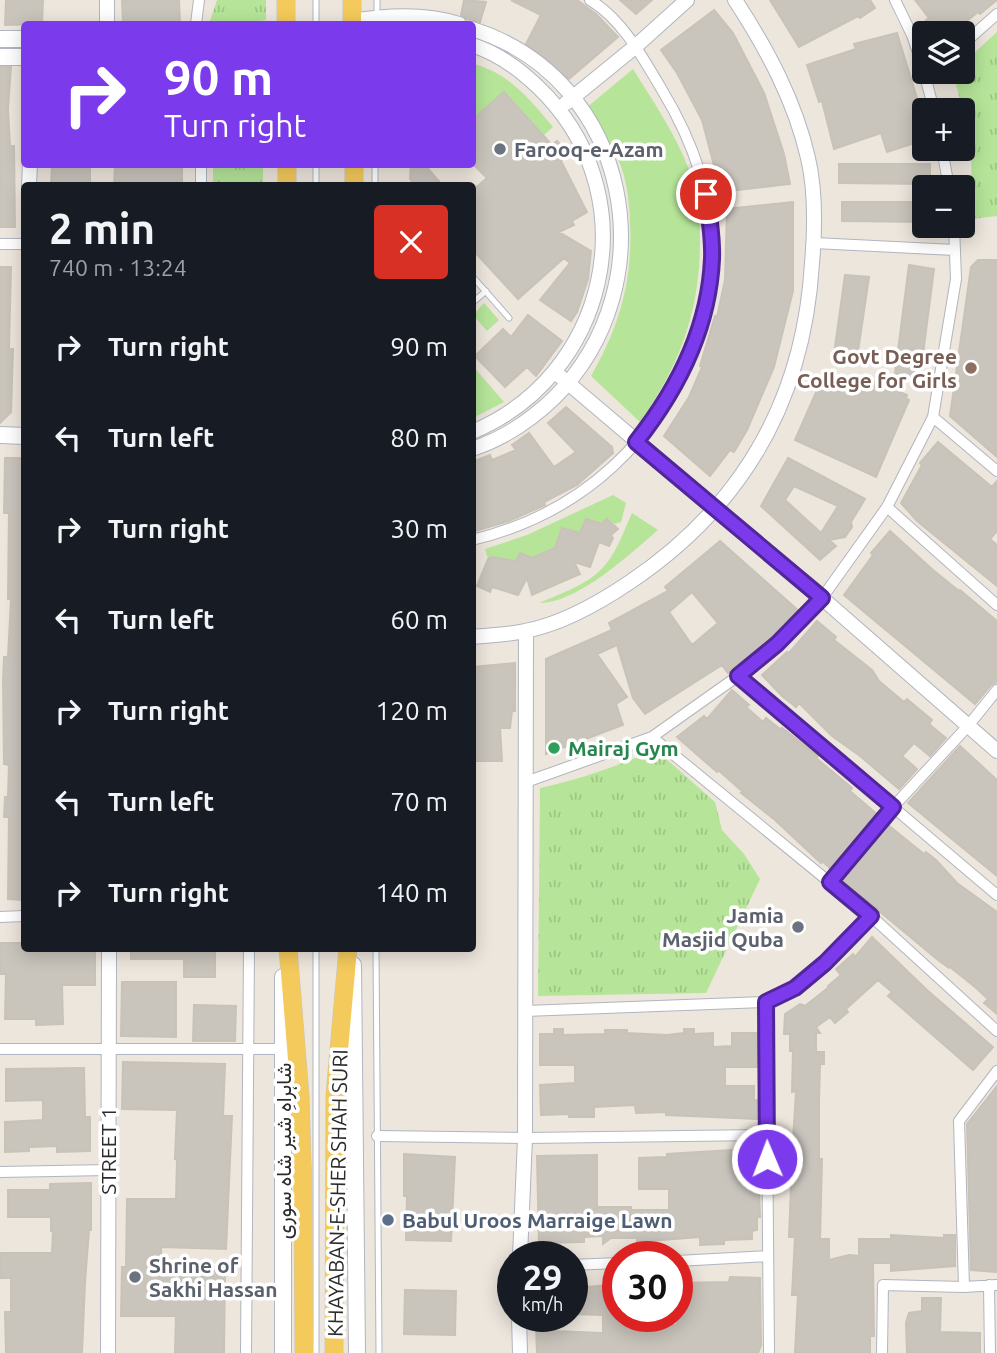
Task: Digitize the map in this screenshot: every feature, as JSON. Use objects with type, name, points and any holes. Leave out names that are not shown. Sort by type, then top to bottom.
[{"type":"main road","points":[[286,0],[286,21]]},
{"type":"main road","points":[[352,0],[352,21]]},
{"type":"main road","points":[[0,39],[21,39]]},
{"type":"main road","points":[[0,57],[21,57]]},
{"type":"main road","points":[[0,435],[21,436]]},
{"type":"main road","name":"شاہراہِ شیر شاہ سوری","points":[[283,1353],[283,1049],[286,952]]},
{"type":"main road","name":"KHAYABAN-E-SHER SHAH SURI","points":[[286,952],[300,1096],[304,1353]]},
{"type":"main road","points":[[351,952],[356,1353]]},
{"type":"main road","name":"KHAYABAN-E-SHER SHAH SURI","points":[[334,1353],[335,1096],[351,952]]},
{"type":"street","points":[[107,0],[107,21]]},
{"type":"street","points":[[196,21],[199,0]]},
{"type":"street","points":[[476,539],[553,511],[591,486],[636,442],[661,411],[683,370],[710,284],[712,256],[706,194],[683,124],[636,46],[603,8],[590,0]]},
{"type":"street","points":[[559,109],[687,0]]},
{"type":"street","points":[[476,637],[526,631],[571,616],[612,594],[649,569],[717,509],[770,429],[789,384],[808,311],[814,243],[809,159],[782,83],[757,33],[735,0]]},
{"type":"street","points":[[895,0],[912,35]]},
{"type":"street","points":[[975,33],[997,14]]},
{"type":"street","points":[[377,21],[414,16],[443,21]]},
{"type":"street","points":[[476,31],[518,49],[547,71],[573,97],[594,130],[610,165],[620,202],[623,241],[619,279],[608,317],[591,352],[569,383],[543,409],[513,430],[476,447]]},
{"type":"street","points":[[476,47],[508,62],[535,83],[559,109],[578,138],[593,171],[601,205],[604,241],[600,276],[591,311],[576,343],[555,372],[527,401],[493,424],[476,430]]},
{"type":"street","points":[[526,782],[652,737],[738,676],[777,644],[822,598],[887,508],[933,417],[956,279],[954,238]]},
{"type":"street","points":[[814,243],[955,250]]},
{"type":"street","points":[[0,244],[21,244]]},
{"type":"street","points":[[555,372],[822,598],[997,751]]},
{"type":"street","points":[[933,417],[997,471]]},
{"type":"street","points":[[887,508],[997,605]]},
{"type":"street","points":[[521,1241],[525,1138],[526,631]]},
{"type":"street","points":[[738,676],[997,895]]},
{"type":"street","points":[[830,882],[997,690]]},
{"type":"street","points":[[652,737],[871,916],[997,1031]]},
{"type":"street","points":[[0,917],[21,916]]},
{"type":"street","points":[[525,1011],[766,1002],[795,988],[825,963],[871,916]]},
{"type":"street","name":"STREET 1","points":[[108,1353],[109,952]]},
{"type":"street","points":[[246,1353],[250,952]]},
{"type":"street","points":[[766,1002],[769,1353]]},
{"type":"street","points":[[0,1049],[283,1049]]},
{"type":"street","points":[[964,1287],[959,1121],[997,1071]]},
{"type":"street","points":[[377,1136],[525,1138],[766,1135]]},
{"type":"street","points":[[0,1172],[108,1170]]},
{"type":"street","points":[[693,1260],[768,1256]]},
{"type":"street","points":[[882,1353],[883,1284],[964,1287],[993,1285],[990,1353]]},
{"type":"street","points":[[519,1332],[520,1353]]},
{"type":"lane","points":[[316,0],[316,21]]},
{"type":"lane","points":[[377,0],[377,21]]},
{"type":"lane","points":[[476,280],[509,318]]},
{"type":"lane","points":[[476,300],[486,291]]},
{"type":"lane","points":[[316,952],[316,1353]]},
{"type":"lane","points":[[376,952],[379,1353]]},
{"type":"green space","points":[[217,0],[266,0],[266,20],[210,21]]},
{"type":"green space","points":[[997,32],[997,216],[975,219],[975,175],[971,175],[971,161],[975,161],[975,98],[959,98],[956,84],[975,84],[975,52]]},
{"type":"green space","points":[[476,65],[497,73],[518,88],[553,127],[544,135],[504,92],[476,117]]},
{"type":"green space","points":[[633,69],[670,129],[688,167],[696,194],[700,232],[699,267],[692,314],[677,358],[640,422],[591,376],[610,339],[627,283],[630,222],[628,194],[621,166],[586,108]]},
{"type":"green space","points":[[213,168],[263,168],[263,182],[213,182]]},
{"type":"green space","points":[[484,303],[499,320],[487,331],[476,318],[476,312]]},
{"type":"green space","points":[[476,370],[504,402],[476,416]]},
{"type":"green space","points":[[613,495],[626,503],[621,522],[615,524],[608,519],[602,524],[586,519],[580,533],[562,528],[554,551],[532,559],[520,553],[516,561],[493,557],[488,559],[485,549],[527,535]]},
{"type":"green space","points":[[632,513],[658,530],[618,564],[586,586],[554,601],[539,603],[575,587],[599,571],[614,552]]},
{"type":"green space","points":[[655,749],[715,802],[722,830],[744,854],[760,879],[706,993],[538,996],[540,788],[598,772]]},
{"type":"building","points":[[6,0],[43,0],[42,21],[21,21],[21,25],[5,25]]},
{"type":"building","points":[[122,0],[179,0],[180,21],[123,21]]},
{"type":"building","points":[[464,0],[486,2],[480,22],[461,15]]},
{"type":"building","points":[[511,0],[577,0],[596,14],[618,37],[569,79],[526,44],[541,15]]},
{"type":"building","points":[[620,0],[652,0],[636,14]]},
{"type":"building","points":[[770,0],[870,0],[875,8],[799,47]]},
{"type":"building","points":[[915,0],[997,0],[967,21],[926,21],[929,18]]},
{"type":"building","points":[[714,10],[733,33],[764,93],[784,154],[790,184],[721,192],[702,120],[677,73],[661,50]]},
{"type":"building","points":[[897,33],[917,98],[912,98],[912,144],[887,152],[881,133],[834,149],[822,101],[819,102],[807,65],[856,49],[854,44]]},
{"type":"building","points":[[0,67],[11,67],[8,109],[10,146],[14,146],[15,227],[0,227]]},
{"type":"building","points":[[504,92],[552,145],[557,141],[569,155],[561,161],[587,212],[572,221],[574,225],[559,232],[591,251],[588,279],[577,312],[571,321],[540,300],[570,263],[564,258],[518,299],[476,253],[476,188],[487,178],[476,167],[476,116]]},
{"type":"building","points":[[839,164],[930,164],[930,175],[912,175],[912,184],[839,183]]},
{"type":"building","points":[[52,168],[90,168],[90,182],[51,182]]},
{"type":"building","points":[[115,168],[182,168],[182,182],[114,182]]},
{"type":"building","points":[[411,168],[427,168],[440,182],[413,182],[410,179]]},
{"type":"building","points":[[793,202],[793,291],[774,367],[747,430],[734,452],[730,450],[710,476],[664,436],[689,397],[702,367],[700,366],[715,316],[717,317],[725,280],[727,209]]},
{"type":"building","points":[[842,202],[912,202],[912,222],[842,221]]},
{"type":"building","points":[[978,260],[997,260],[997,457],[950,416],[971,267]]},
{"type":"building","points":[[909,265],[934,269],[920,377],[895,374]]},
{"type":"building","points":[[0,267],[11,267],[9,349],[13,349],[11,412],[0,423]]},
{"type":"building","points":[[845,275],[869,277],[857,358],[834,354]]},
{"type":"building","points":[[528,315],[562,341],[536,376],[527,367],[505,387],[476,355],[503,329],[511,337]]},
{"type":"building","points":[[824,374],[869,392],[874,381],[892,391],[893,389],[907,395],[909,400],[876,477],[795,440]]},
{"type":"building","points":[[566,407],[612,447],[613,453],[577,485],[544,502],[545,505],[509,521],[476,531],[476,460],[490,455],[492,460],[516,450],[512,445],[529,433],[554,467],[576,452],[548,423]]},
{"type":"building","points":[[938,442],[992,487],[997,481],[997,531],[990,539],[997,545],[997,586],[917,521],[901,503],[922,465],[920,463]]},
{"type":"building","points":[[5,458],[21,458],[21,900],[8,899],[9,817],[4,817],[9,765],[4,764],[3,680],[4,657],[8,657],[11,599],[8,599],[9,513],[4,513]]},
{"type":"building","points":[[788,458],[865,499],[845,537],[829,540],[836,546],[820,560],[761,506]],"holes":[[[794,486],[838,506],[821,533],[785,500]]]},
{"type":"building","points":[[586,519],[602,524],[607,519],[618,529],[611,535],[613,538],[609,546],[599,542],[590,567],[574,562],[580,574],[532,595],[527,578],[518,595],[492,587],[490,592],[477,586],[488,559],[492,557],[516,561],[520,553],[532,558],[555,548],[562,528],[580,533]]},
{"type":"building","points":[[890,531],[933,570],[997,621],[997,682],[991,685],[975,704],[844,595],[873,555],[871,553]]},
{"type":"building","points":[[720,541],[799,611],[728,673],[722,665],[645,714],[633,698],[617,645],[597,654],[627,697],[616,704],[623,725],[546,754],[546,659],[612,630],[609,623],[668,591],[665,587]],"holes":[[[692,592],[718,623],[692,645],[669,612]]]},
{"type":"building","points":[[817,621],[836,637],[834,640],[872,670],[879,681],[932,720],[929,724],[946,738],[930,756],[914,743],[902,756],[917,769],[899,789],[832,736],[799,703],[796,707],[782,696],[762,675],[789,653]]},
{"type":"building","points":[[515,663],[515,711],[512,711],[510,728],[500,728],[502,761],[476,761],[476,667]]},
{"type":"building","points":[[732,690],[763,722],[766,718],[818,756],[816,758],[852,788],[850,791],[877,814],[831,869],[677,737],[704,716],[707,719]]},
{"type":"building","points":[[960,746],[997,780],[997,876],[908,803]]},
{"type":"building","points":[[888,825],[924,854],[926,852],[957,883],[997,912],[997,1014],[984,1003],[988,999],[975,987],[938,960],[842,880]]},
{"type":"building","points":[[872,937],[928,991],[993,1047],[973,1070],[888,996],[892,992],[878,980],[846,1009],[848,1012],[835,1023],[830,1017],[816,1027],[820,1033],[816,1033],[816,1052],[824,1052],[824,1064],[820,1064],[819,1100],[819,1159],[822,1159],[820,1239],[829,1239],[829,1260],[849,1255],[859,1256],[859,1239],[891,1239],[891,1235],[944,1238],[944,1235],[955,1235],[955,1266],[891,1271],[891,1263],[873,1263],[874,1336],[870,1336],[870,1353],[795,1353],[798,1295],[792,1295],[795,1237],[789,1237],[791,1186],[787,1160],[788,1140],[793,1140],[796,1091],[792,1092],[793,1051],[790,1051],[790,1034],[784,1034],[785,1014],[800,1004],[805,1006],[829,987],[841,975],[836,969],[853,954],[855,957]]},
{"type":"building","points":[[0,943],[21,943],[21,952],[95,952],[95,985],[62,985],[63,1024],[36,1025],[36,1019],[5,1019],[6,974],[0,974]]},
{"type":"building","points":[[131,952],[215,952],[215,977],[184,977],[184,959],[131,959]]},
{"type":"building","points":[[122,982],[176,982],[176,1037],[121,1036]]},
{"type":"building","points":[[194,1005],[236,1006],[235,1041],[193,1041]]},
{"type":"building","points":[[554,1029],[563,1029],[563,1035],[605,1034],[605,1030],[627,1030],[627,1033],[667,1035],[684,1033],[684,1029],[694,1029],[694,1034],[713,1033],[713,1047],[732,1046],[732,1033],[758,1033],[759,1067],[725,1067],[725,1086],[754,1086],[757,1119],[666,1115],[666,1112],[636,1113],[635,1105],[594,1107],[594,1117],[541,1115],[540,1085],[575,1083],[575,1065],[540,1065],[540,1034],[554,1034]]},
{"type":"building","points":[[123,1062],[225,1064],[223,1116],[232,1116],[226,1249],[161,1247],[161,1265],[225,1267],[224,1353],[175,1353],[176,1316],[121,1316],[122,1267],[126,1267],[127,1199],[176,1199],[177,1159],[177,1110],[122,1109]]},
{"type":"building","points":[[84,1068],[85,1117],[90,1117],[90,1151],[57,1152],[57,1146],[29,1147],[29,1151],[5,1152],[5,1122],[43,1120],[43,1100],[6,1101],[6,1069]]},
{"type":"building","points":[[997,1086],[997,1272],[971,1270],[967,1124]]},
{"type":"building","points":[[731,1150],[731,1155],[754,1154],[754,1166],[758,1166],[760,1217],[757,1217],[757,1230],[752,1231],[752,1239],[724,1240],[724,1244],[700,1245],[700,1237],[650,1241],[611,1238],[603,1241],[603,1236],[584,1237],[584,1241],[539,1241],[537,1156],[597,1155],[597,1207],[669,1210],[669,1189],[639,1189],[639,1158],[667,1157],[667,1154]]},
{"type":"building","points":[[404,1154],[455,1157],[451,1241],[406,1240]]},
{"type":"building","points":[[91,1183],[91,1230],[85,1282],[82,1353],[6,1353],[5,1312],[11,1312],[11,1278],[1,1278],[1,1253],[52,1253],[53,1231],[51,1217],[8,1217],[8,1190],[50,1190],[50,1184]]},
{"type":"building","points":[[730,1277],[760,1278],[761,1345],[758,1353],[537,1353],[536,1332],[693,1332],[693,1283],[729,1282]]},
{"type":"building","points":[[602,1286],[602,1315],[588,1315],[588,1287]]},
{"type":"building","points":[[405,1290],[456,1291],[455,1335],[404,1334]]},
{"type":"building","points":[[922,1298],[941,1298],[940,1332],[980,1333],[980,1353],[907,1353],[906,1323],[909,1313],[922,1311]]},
{"type":"place","name":"Farooq-e-Azam","points":[[500,149]]},
{"type":"place","name":"Govt Degree College for Girls","points":[[971,368]]},
{"type":"place","name":"Mairaj Gym","points":[[554,748]]},
{"type":"place","name":"Jamia Masjid Quba","points":[[798,927]]},
{"type":"place","name":"Babul Uroos Marraige Lawn","points":[[388,1220]]},
{"type":"place","name":"Shrine of Sakhi Hassan","points":[[135,1277]]},
{"type":"route","points":[[706,194],[712,256],[710,284],[702,316],[679,380],[661,411],[636,442],[822,598],[777,644],[738,676],[893,807],[830,882],[871,916],[825,963],[795,988],[766,1002],[767,1159]]}]
